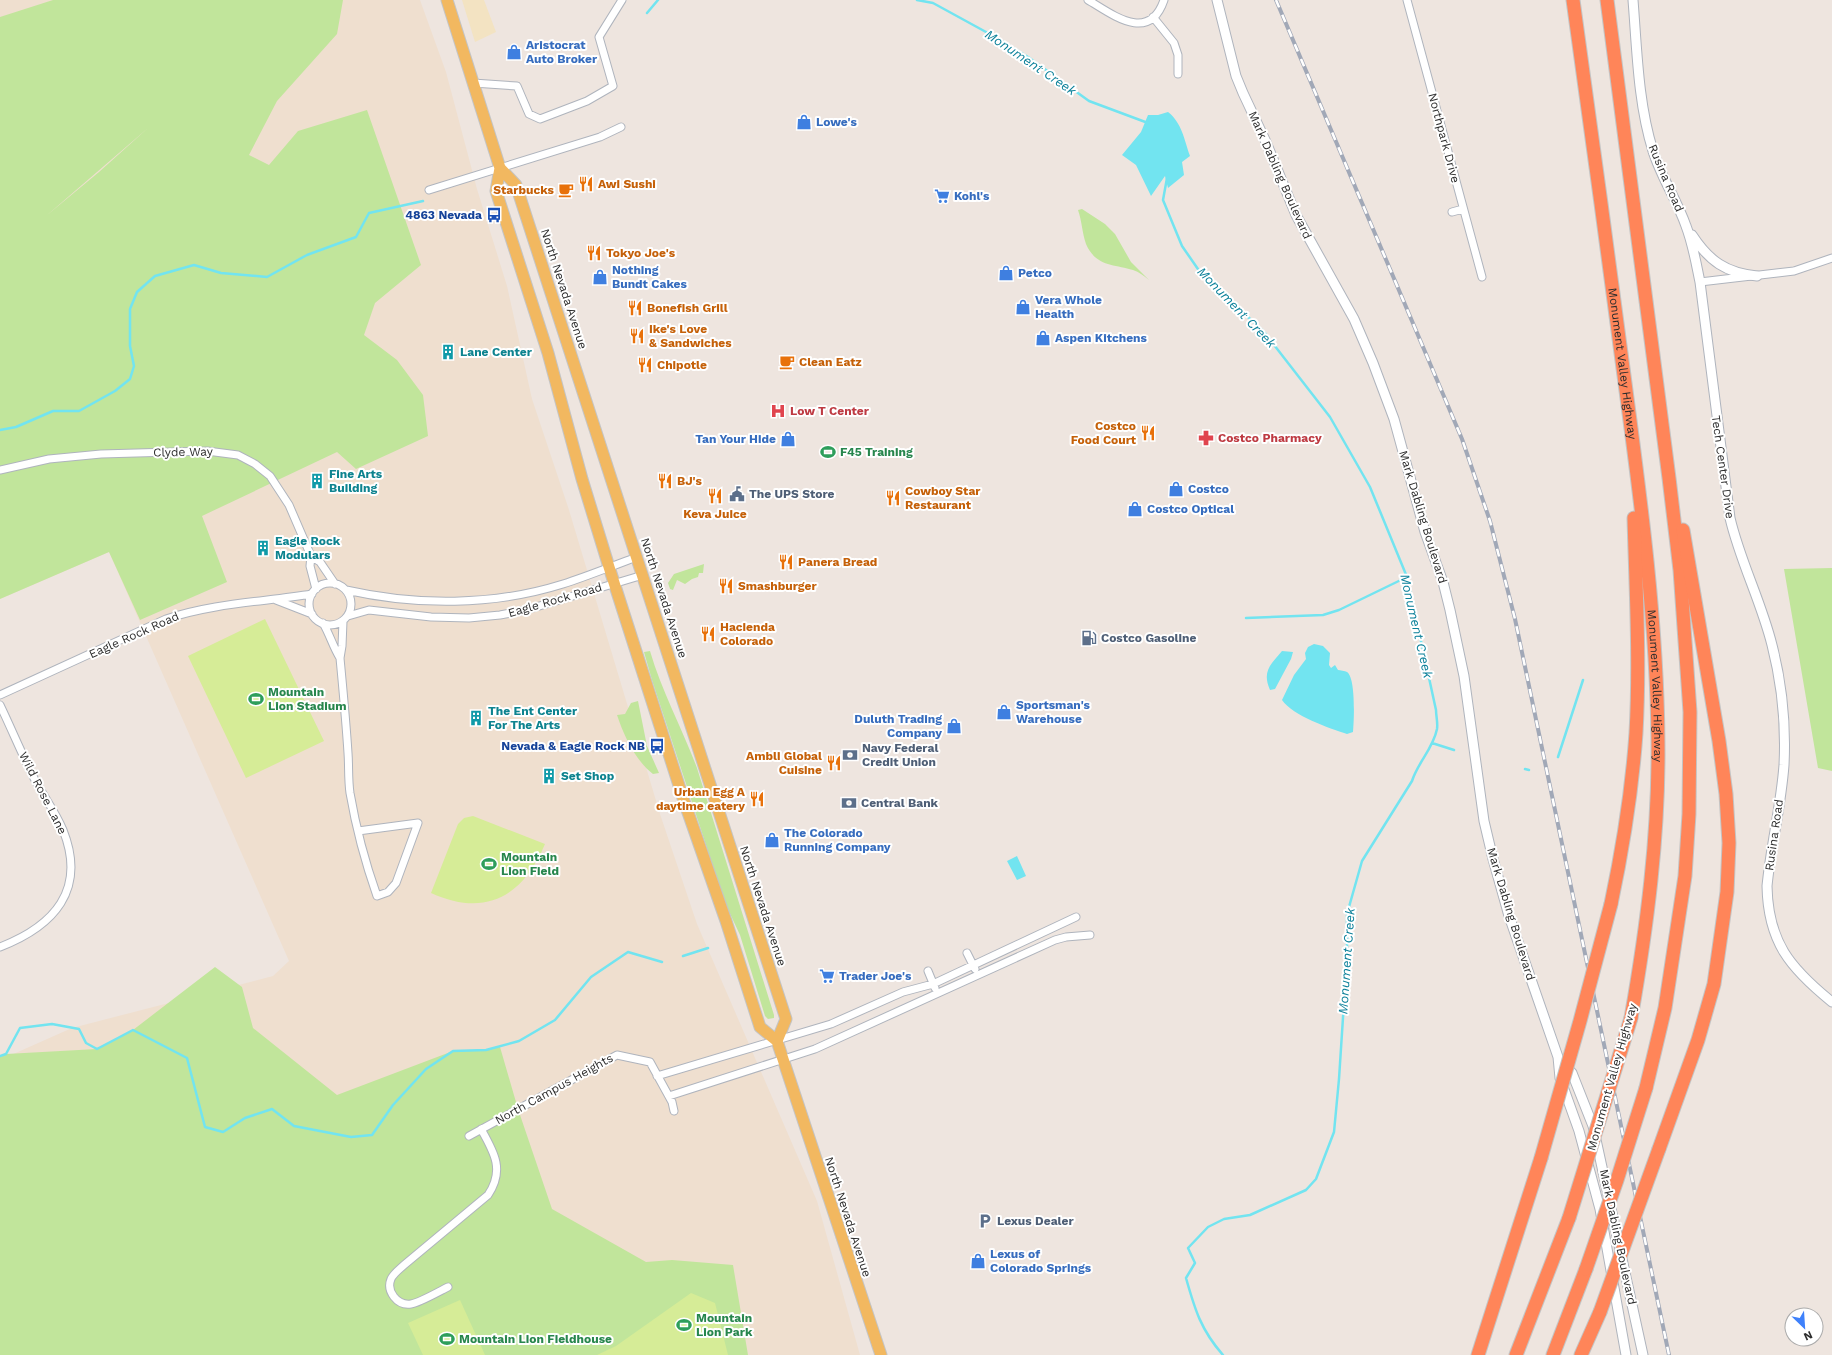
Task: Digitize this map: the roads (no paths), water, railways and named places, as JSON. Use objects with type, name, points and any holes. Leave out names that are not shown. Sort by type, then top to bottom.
[{"type":"highway","name":"Monument Valley Highway","points":[[1516,1355],[1569,1218],[1631,1018],[1650,893],[1657,820],[1657,684],[1651,605],[1628,408],[1574,0]]},
{"type":"highway","points":[[1552,1355],[1586,1269],[1617,1180],[1646,1088],[1665,1008],[1685,876],[1689,814],[1690,759],[1686,646],[1680,570],[1607,0]]},
{"type":"highway","points":[[1588,1355],[1600,1312],[1698,1040],[1714,984],[1727,892],[1729,843],[1726,794],[1719,741],[1655,373]]},
{"type":"highway","points":[[1478,1355],[1541,1158],[1580,1020],[1611,904],[1631,788],[1636,732],[1636,574],[1628,408]]},
{"type":"highway","points":[[1581,1355],[1594,1332]]},
{"type":"main road","name":"North Nevada Avenue","points":[[447,0],[500,168],[516,185],[786,1019],[776,1040]]},
{"type":"main road","name":"North Nevada Avenue","points":[[500,168],[496,191],[548,353],[582,479],[614,583],[684,801],[726,921],[760,1027],[776,1040],[881,1355]]},
{"type":"street","points":[[473,83],[517,86],[529,114],[540,119],[587,101],[613,86],[599,37],[622,0]]},
{"type":"street","points":[[1088,0],[1117,18],[1125,22],[1133,23],[1141,22],[1153,17],[1164,0]]},
{"type":"street","name":"Mark Dabling Boulevard","points":[[1217,0],[1236,76],[1243,93],[1266,142],[1296,215],[1354,319],[1376,370],[1394,420],[1425,532],[1443,582],[1464,676],[1484,816],[1491,853],[1509,916],[1558,1057],[1560,1078],[1579,1131],[1600,1209],[1626,1355]]},
{"type":"street","name":"Northpark Drive","points":[[1407,0],[1482,277]]},
{"type":"street","name":"Rusina Road","points":[[1633,0],[1640,79],[1648,135],[1659,166],[1686,226],[1700,282]]},
{"type":"street","points":[[1153,17],[1174,43],[1178,55],[1178,74]]},
{"type":"street","points":[[429,190],[600,137],[621,127]]},
{"type":"street","points":[[1452,212],[1463,209]]},
{"type":"street","points":[[1686,226],[1700,247],[1718,264],[1739,274],[1757,276]]},
{"type":"street","points":[[1700,282],[1794,271],[1832,258]]},
{"type":"street","name":"Tech Center Drive","points":[[1700,282],[1730,518],[1737,544],[1760,605],[1772,645]]},
{"type":"street","name":"Clyde Way","points":[[0,470],[56,458],[101,454],[207,451],[238,455],[255,464],[270,476],[289,505],[311,556]]},
{"type":"street","points":[[312,614],[310,608],[314,592],[310,566],[311,556],[320,562],[335,584]]},
{"type":"street","name":"Eagle Rock Road","points":[[0,695],[172,617],[201,609],[276,600],[314,592],[322,585],[335,584],[346,590],[388,598],[436,602],[465,602],[538,591],[564,584],[637,557]]},
{"type":"street","name":"Eagle Rock Road","points":[[276,600],[312,614],[323,624],[337,624],[345,618],[369,610],[431,617],[469,618],[500,615],[526,610],[643,575]]},
{"type":"street","points":[[346,590],[351,602],[345,618],[340,658],[350,791],[358,831],[367,867],[378,896],[388,892],[396,883],[418,822],[358,831]]},
{"type":"street","points":[[323,624],[340,658]]},
{"type":"street","name":"Rusina Road","points":[[1772,645],[1783,711],[1784,766],[1768,880],[1767,903],[1774,933],[1790,962],[1813,986],[1832,1002]]},
{"type":"street","name":"Wild Rose Lane","points":[[0,704],[27,765],[62,828],[70,854],[72,870],[65,896],[53,915],[26,935],[0,947]]},
{"type":"street","points":[[657,1076],[831,1024],[903,992],[933,984],[1076,917]]},
{"type":"street","points":[[669,1096],[815,1049],[1055,940],[1066,937],[1090,935]]},
{"type":"street","points":[[967,953],[978,975]]},
{"type":"street","points":[[928,972],[937,994]]},
{"type":"street","name":"North Campus Heights","points":[[468,1136],[617,1055],[650,1062],[672,1102],[674,1111]]},
{"type":"street","name":"Mark Dabling Boulevard","points":[[1558,1057],[1572,1073],[1593,1126],[1643,1355]]},
{"type":"street","points":[[448,1287],[411,1304],[404,1303],[394,1297],[390,1286],[392,1278],[404,1265],[488,1194],[492,1188],[496,1180],[497,1164],[494,1154],[481,1129]]},
{"type":"water","points":[[1168,112],[1180,126],[1190,156],[1182,162],[1184,175],[1168,188],[1165,176],[1151,196],[1136,165],[1122,155],[1141,132],[1148,115],[1158,115]]},
{"type":"water","points":[[1314,644],[1323,646],[1330,653],[1329,665],[1331,668],[1335,665],[1338,670],[1347,672],[1350,676],[1354,700],[1353,732],[1347,734],[1312,721],[1294,711],[1282,700],[1294,675],[1306,659],[1305,653],[1308,647]]},
{"type":"water","points":[[1282,651],[1293,652],[1291,659],[1275,689],[1270,690],[1267,678],[1268,669]]},
{"type":"water","points":[[1017,856],[1026,876],[1017,880],[1007,861]]},
{"type":"waterway","points":[[647,13],[658,0]]},
{"type":"waterway","name":"Monument Creek","points":[[917,0],[933,3],[997,38],[1028,57],[1089,101],[1148,123]]},
{"type":"waterway","name":"Monument Creek","points":[[1167,178],[1163,200],[1182,246],[1200,272],[1264,332],[1330,417],[1370,487],[1407,577],[1436,710],[1437,724],[1437,729],[1432,743],[1412,781],[1362,861],[1347,914],[1347,956],[1334,1132],[1316,1179],[1306,1190],[1250,1215],[1224,1219],[1208,1227],[1188,1248],[1195,1263],[1186,1278],[1192,1300],[1209,1337],[1223,1355]]},
{"type":"waterway","points":[[0,430],[16,427],[53,411],[79,411],[115,391],[130,379],[134,366],[130,346],[130,309],[137,292],[155,276],[194,265],[221,273],[267,277],[307,255],[356,237],[369,213],[423,201]]},
{"type":"waterway","points":[[1246,618],[1323,615],[1339,610],[1407,577]]},
{"type":"waterway","points":[[1558,757],[1583,680]]},
{"type":"waterway","points":[[1432,743],[1454,750]]},
{"type":"waterway","points":[[1525,769],[1529,770]]},
{"type":"waterway","points":[[683,956],[708,948]]},
{"type":"waterway","points":[[0,1056],[6,1054],[20,1028],[52,1024],[79,1029],[86,1043],[97,1049],[133,1030],[187,1058],[205,1127],[223,1132],[245,1118],[272,1109],[294,1126],[351,1137],[372,1135],[393,1105],[426,1069],[453,1051],[486,1050],[519,1041],[555,1020],[591,977],[628,952],[662,962]]},
{"type":"railway","points":[[1276,0],[1462,439],[1490,521],[1515,619],[1669,1355]]},
{"type":"place","name":"Aristocrat Auto Broker","points":[[514,52]]},
{"type":"place","name":"Lowe's","points":[[804,122]]},
{"type":"place","name":"Awi Sushi","points":[[586,184]]},
{"type":"place","name":"Starbucks","points":[[566,190]]},
{"type":"place","name":"Kohl's","points":[[942,196]]},
{"type":"place","name":"4863 Nevada","points":[[494,215]]},
{"type":"place","name":"Tokyo Joe's","points":[[594,253]]},
{"type":"place","name":"Petco","points":[[1006,273]]},
{"type":"place","name":"Nothing Bundt Cakes","points":[[600,277]]},
{"type":"place","name":"Vera Whole Health","points":[[1023,307]]},
{"type":"place","name":"Bonefish Grill","points":[[635,308]]},
{"type":"place","name":"Ike's Love & Sandwiches","points":[[637,336]]},
{"type":"place","name":"Aspen Kitchens","points":[[1043,338]]},
{"type":"place","name":"Lane Center","points":[[448,352]]},
{"type":"place","name":"Clean Eatz","points":[[787,362]]},
{"type":"place","name":"Chipotle","points":[[645,365]]},
{"type":"place","name":"Low T Center","points":[[778,411]]},
{"type":"place","name":"Costco Food Court","points":[[1148,433]]},
{"type":"place","name":"Costco Pharmacy","points":[[1206,438]]},
{"type":"place","name":"Tan Your Hide","points":[[788,439]]},
{"type":"place","name":"F45 Training","points":[[828,452]]},
{"type":"place","name":"Fine Arts Building","points":[[317,481]]},
{"type":"place","name":"BJ's","points":[[665,481]]},
{"type":"place","name":"Costco","points":[[1176,489]]},
{"type":"place","name":"The UPS Store","points":[[737,494]]},
{"type":"place","name":"Keva Juice","points":[[715,496]]},
{"type":"place","name":"Cowboy Star Restaurant","points":[[893,498]]},
{"type":"place","name":"Costco Optical","points":[[1135,509]]},
{"type":"place","name":"Eagle Rock Modulars","points":[[263,548]]},
{"type":"place","name":"Panera Bread","points":[[786,562]]},
{"type":"place","name":"Smashburger","points":[[726,586]]},
{"type":"place","name":"Hacienda Colorado","points":[[708,634]]},
{"type":"place","name":"Costco Gasoline","points":[[1089,638]]},
{"type":"place","name":"Mountain Lion Stadium","points":[[256,699]]},
{"type":"place","name":"Sportsman's Warehouse","points":[[1004,712]]},
{"type":"place","name":"The Ent Center For The Arts","points":[[476,718]]},
{"type":"place","name":"Duluth Trading Company","points":[[954,726]]},
{"type":"place","name":"Nevada & Eagle Rock NB","points":[[657,746]]},
{"type":"place","name":"Navy Federal Credit Union","points":[[850,755]]},
{"type":"place","name":"Ambli Global Cuisine","points":[[834,763]]},
{"type":"place","name":"Set Shop","points":[[549,776]]},
{"type":"place","name":"Urban Egg A daytime eatery","points":[[757,799]]},
{"type":"place","name":"Central Bank","points":[[849,803]]},
{"type":"place","name":"The Colorado Running Company","points":[[772,840]]},
{"type":"place","name":"Mountain Lion Field","points":[[489,864]]},
{"type":"place","name":"Trader Joe's","points":[[827,976]]},
{"type":"place","name":"Lexus Dealer","points":[[985,1221]]},
{"type":"place","name":"Lexus of Colorado Springs","points":[[978,1261]]},
{"type":"place","name":"Mountain Lion Park","points":[[684,1325]]},
{"type":"place","name":"Mountain Lion Fieldhouse","points":[[447,1339]]}]
